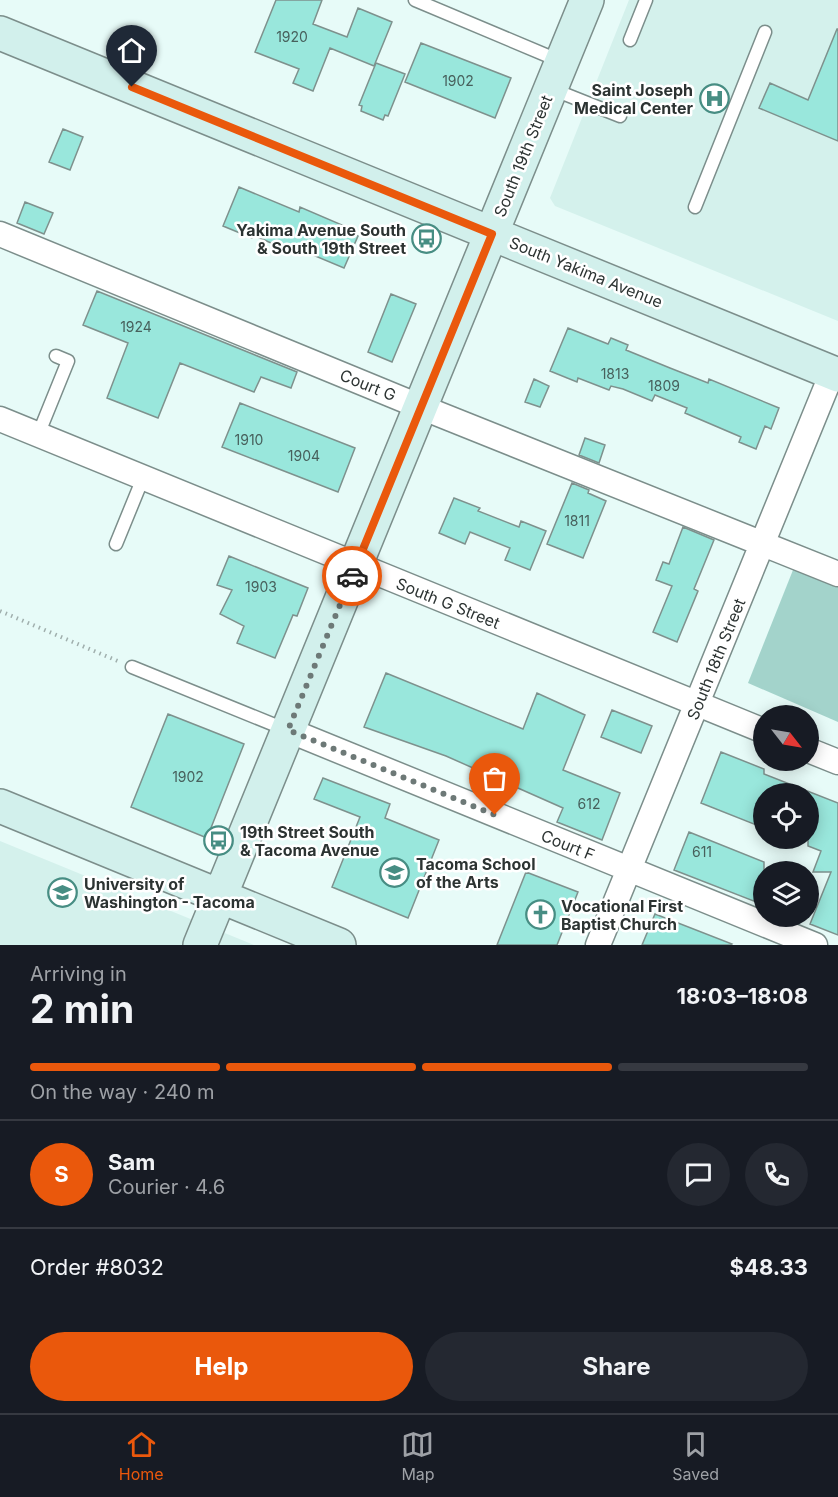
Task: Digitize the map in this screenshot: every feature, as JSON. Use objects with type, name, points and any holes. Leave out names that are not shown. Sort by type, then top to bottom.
[{"type":"main road","name":"South 19th Street","points":[[200,945],[587,0]]},
{"type":"main road","name":"South Yakima Avenue","points":[[0,33],[835,374]]},
{"type":"main road","points":[[0,806],[339,945]]},
{"type":"street","name":"Court G","points":[[0,234],[421,407],[838,574]]},
{"type":"street","name":"South 18th Street","points":[[598,945],[762,543],[835,374]]},
{"type":"street","name":"South G Street","points":[[0,419],[753,727]]},
{"type":"street","name":"Court F","points":[[288,730],[815,945]]},
{"type":"street","points":[[819,754],[838,762]]},
{"type":"lane","points":[[415,0],[556,75],[620,116]]},
{"type":"lane","points":[[630,40],[646,0]]},
{"type":"lane","points":[[695,207],[765,32]]},
{"type":"lane","points":[[38,435],[68,361],[56,356]]},
{"type":"lane","points":[[116,544],[143,478]]},
{"type":"lane","points":[[132,667],[288,730]]},
{"type":"path","points":[[0,612],[132,667]]},
{"type":"shaded area","name":"Saint Joseph Medical Center","points":[[629,0],[838,0],[838,321],[555,206],[550,198]]},
{"type":"shaded area","points":[[795,565],[838,582],[838,722],[819,714],[819,705],[799,705],[748,683]]},
{"type":"shaded area","name":"University of Washington - Tacoma","points":[[0,841],[254,945],[0,945]]},
{"type":"building","points":[[276,0],[322,0],[313,24],[347,37],[358,8],[392,22],[374,66],[330,48],[313,91],[293,83],[299,69],[255,52]]},
{"type":"building","points":[[837,29],[838,141],[759,108],[770,83],[808,100]]},
{"type":"building","points":[[421,43],[511,78],[495,118],[405,82]]},
{"type":"building","points":[[376,63],[405,74],[388,116],[385,115],[383,120],[361,111],[362,106],[359,105]]},
{"type":"building","points":[[63,129],[83,137],[70,170],[49,162]]},
{"type":"building","points":[[239,187],[299,212],[300,207],[356,231],[354,234],[358,236],[344,268],[301,250],[298,255],[253,235],[252,238],[223,226]]},
{"type":"building","points":[[25,202],[53,213],[44,234],[17,223]]},
{"type":"building","points":[[97,291],[297,372],[291,388],[261,377],[254,392],[180,363],[158,418],[107,398],[128,343],[83,325]]},
{"type":"building","points":[[391,294],[416,304],[392,362],[368,352]]},
{"type":"building","points":[[568,328],[608,344],[611,338],[628,345],[626,350],[708,383],[709,379],[779,408],[771,429],[765,426],[756,449],[739,442],[741,437],[685,413],[687,408],[655,395],[652,401],[623,389],[611,386],[609,390],[578,378],[577,382],[550,371]]},
{"type":"building","points":[[534,379],[549,386],[540,407],[525,402]]},
{"type":"building","points":[[240,403],[355,448],[338,492],[222,447]]},
{"type":"building","points":[[585,438],[605,445],[599,463],[579,455]]},
{"type":"building","points":[[572,483],[606,501],[583,558],[547,544]]},
{"type":"building","points":[[454,498],[480,508],[478,511],[519,527],[521,521],[546,531],[530,570],[505,560],[510,548],[470,532],[465,544],[439,533]]},
{"type":"building","points":[[683,527],[714,540],[694,589],[698,591],[677,642],[653,632],[672,586],[656,580],[663,562],[669,564]]},
{"type":"building","points":[[229,556],[308,588],[297,616],[293,615],[275,658],[237,643],[244,626],[220,614],[232,590],[217,585]]},
{"type":"building","points":[[386,673],[523,729],[537,693],[585,715],[563,770],[620,793],[602,840],[557,822],[563,808],[446,756],[364,727]]},
{"type":"building","points":[[612,710],[652,726],[641,753],[601,737]]},
{"type":"building","points":[[168,714],[244,744],[207,838],[131,807]]},
{"type":"building","points":[[721,752],[753,765],[753,771],[764,771],[764,774],[787,783],[753,783],[753,824],[701,803]]},
{"type":"building","points":[[323,778],[390,804],[385,818],[439,840],[408,918],[332,887],[360,817],[314,799]]},
{"type":"building","points":[[819,796],[838,803],[838,935],[818,927],[819,902],[831,872],[819,872],[817,861],[821,851],[816,849],[819,849]]},
{"type":"building","points":[[689,832],[762,861],[753,861],[753,901],[674,870]]},
{"type":"building","points":[[526,872],[578,892],[557,945],[497,945]]},
{"type":"building","points":[[655,914],[732,944],[642,945]]},
{"type":"way so far","points":[[352,576],[288,730],[495,815]]},
{"type":"place","name":"Saint Joseph Medical Center","points":[[714,99]]},
{"type":"place","name":"Yakima Avenue South & South 19th Street","points":[[427,239]]},
{"type":"place","name":"19th Street South & Tacoma Avenue","points":[[219,841]]},
{"type":"place","name":"Tacoma School of the Arts","points":[[395,873]]},
{"type":"place","name":"University of Washington - Tacoma","points":[[63,893]]},
{"type":"place","name":"Vocational First Baptist Church","points":[[540,915]]},
{"type":"route","points":[[132,87],[492,234],[352,576]]}]
